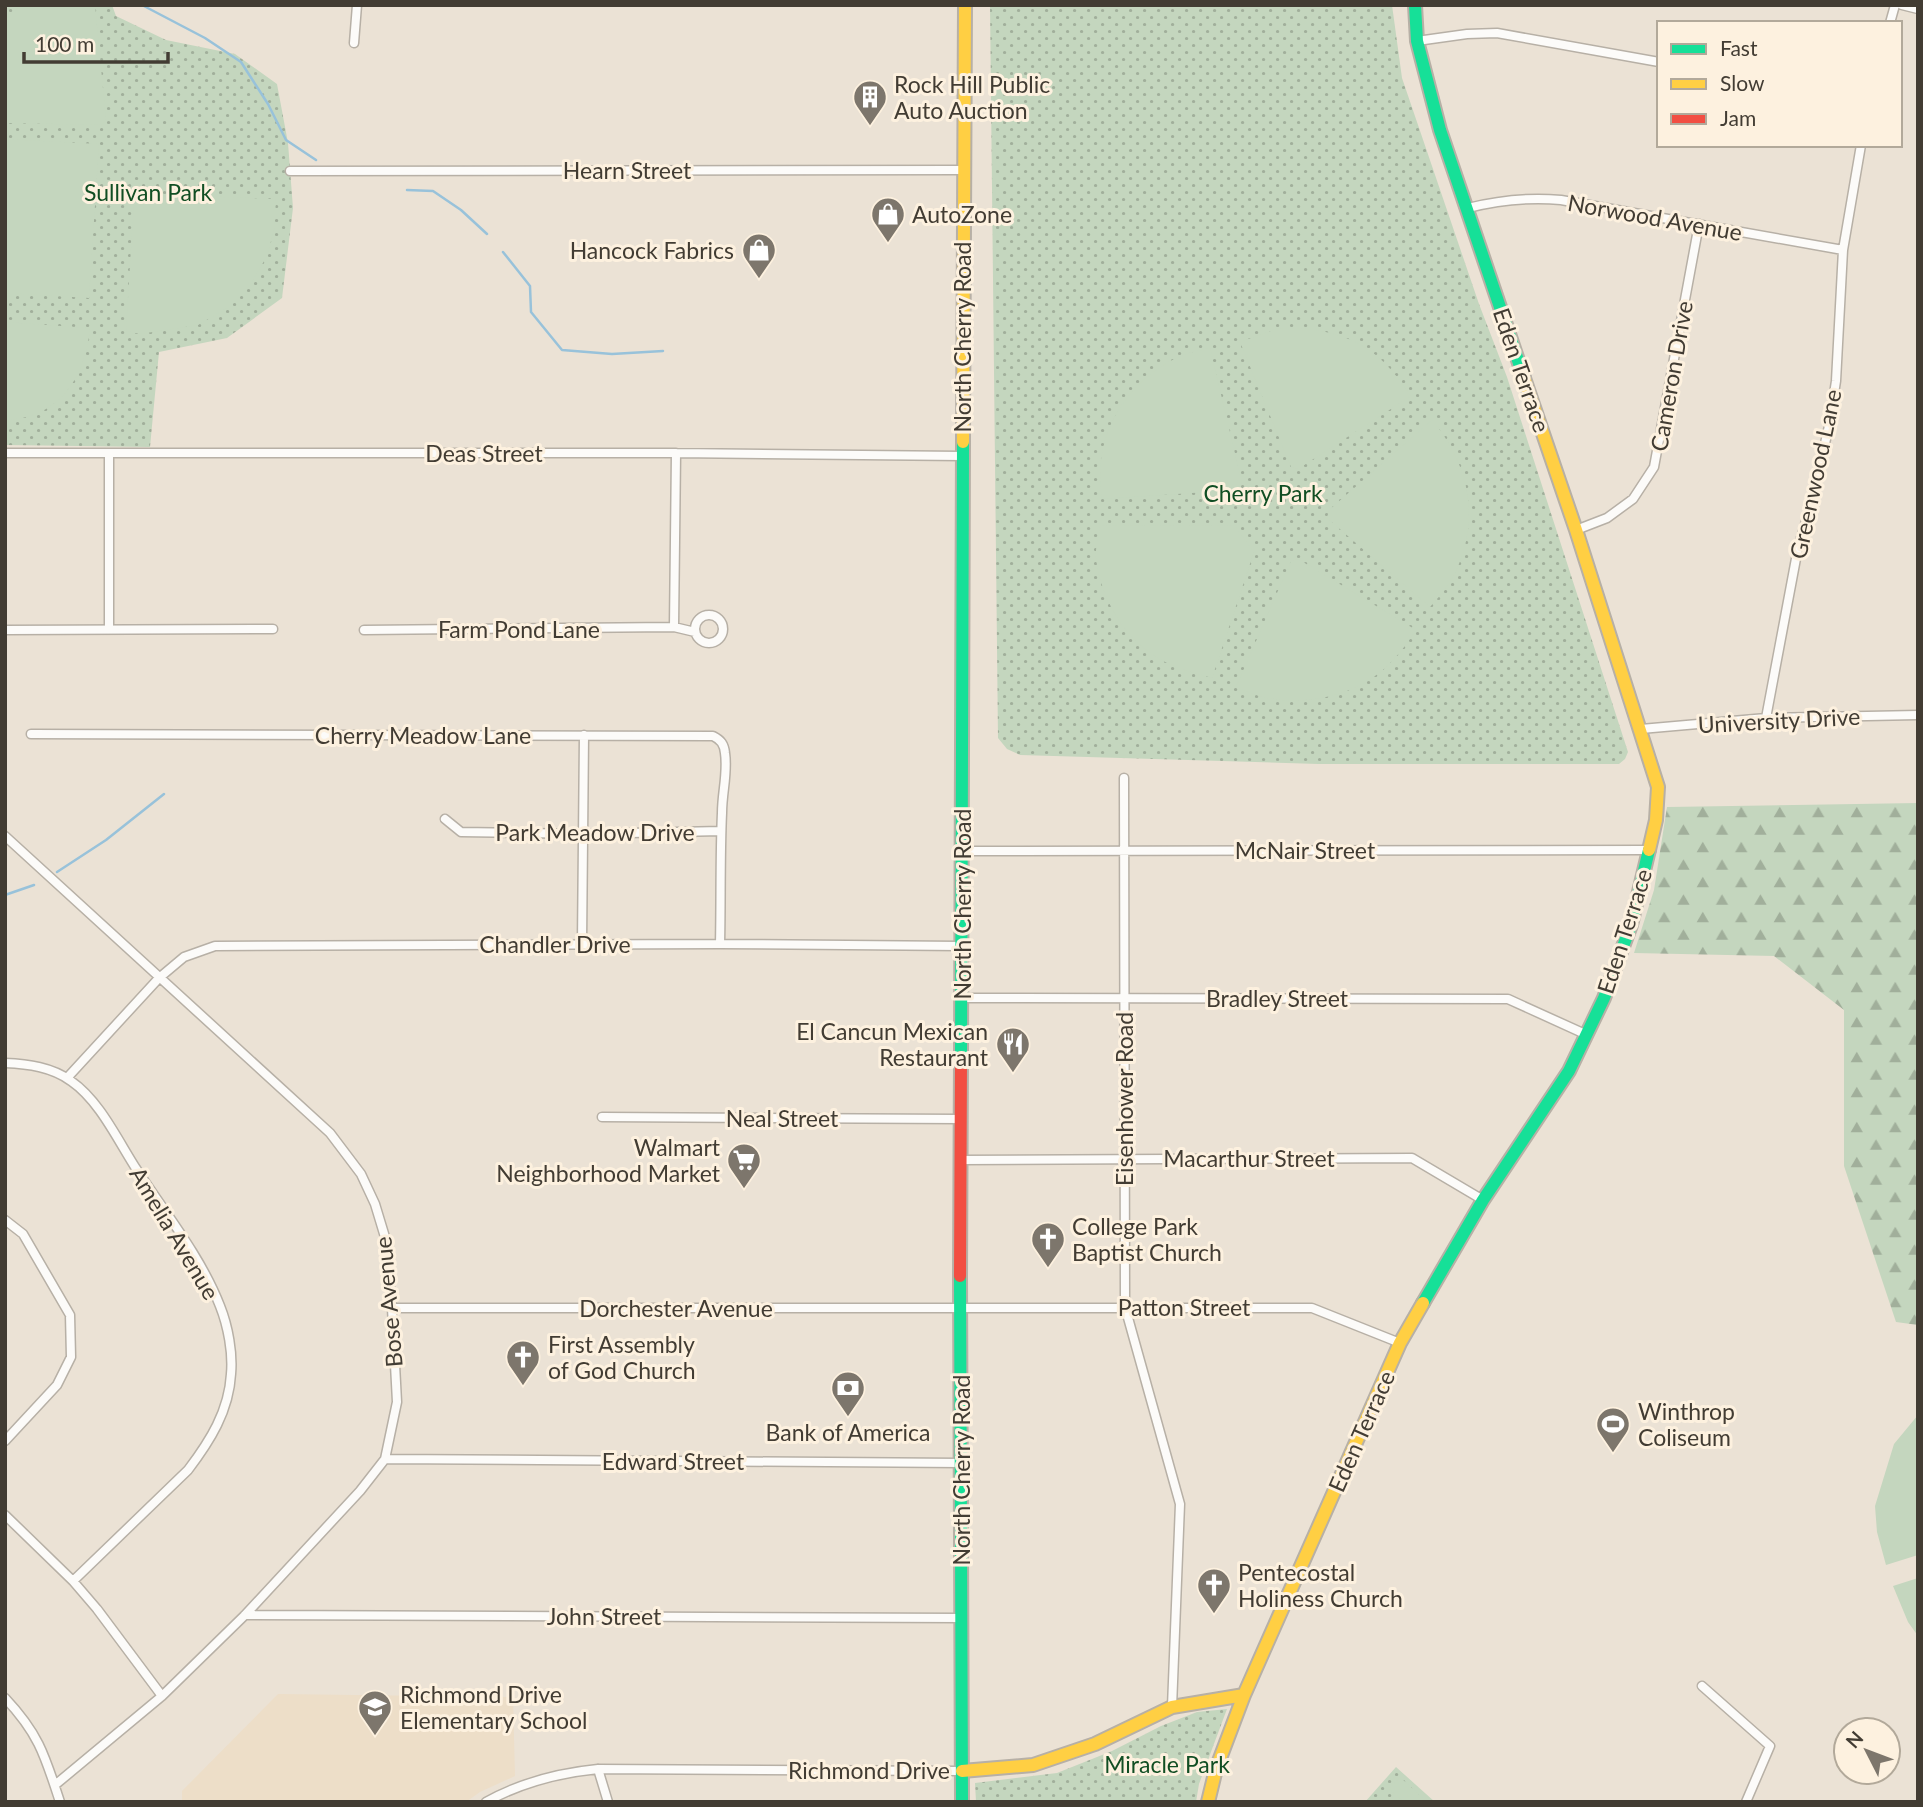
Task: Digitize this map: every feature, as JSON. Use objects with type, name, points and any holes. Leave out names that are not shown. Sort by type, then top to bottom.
[{"type":"street","points":[[354,43],[357,5]]},
{"type":"street","name":"North Cherry Road","points":[[962,1802],[960,1307],[965,5]]},
{"type":"street","name":"Eden Terrace","points":[[1208,1802],[1216,1769],[1244,1695],[1400,1343],[1483,1200],[1569,1071],[1604,998],[1620,958],[1641,888],[1656,820],[1658,787],[1641,729],[1440,131],[1418,41],[1415,5]]},
{"type":"street","points":[[1902,5],[1918,9]]},
{"type":"street","points":[[1418,41],[1466,34],[1497,33],[1657,62]]},
{"type":"street","name":"Greenwood Lane","points":[[1766,718],[1798,548],[1821,467],[1829,426],[1836,381],[1843,250],[1861,147]]},
{"type":"street","name":"Hearn Street","points":[[290,171],[963,170]]},
{"type":"street","name":"Norwood Avenue","points":[[1468,208],[1530,197],[1562,200],[1843,250]]},
{"type":"street","name":"Cameron Drive","points":[[1576,530],[1607,518],[1633,499],[1654,467],[1699,224]]},
{"type":"street","name":"Deas Street","points":[[5,453],[676,453],[962,456]]},
{"type":"street","points":[[674,627],[676,453]]},
{"type":"street","points":[[109,454],[109,629]]},
{"type":"street","name":"Farm Pond Lane","points":[[364,630],[674,627],[695,632]]},
{"type":"street","points":[[5,631],[273,629]]},
{"type":"street","name":"University Drive","points":[[1641,729],[1766,718],[1918,715]]},
{"type":"street","name":"Cherry Meadow Lane","points":[[31,734],[708,735],[720,740],[724,746],[726,762],[721,831]]},
{"type":"street","points":[[582,944],[584,735]]},
{"type":"street","name":"Eisenhower Road","points":[[1124,778],[1125,1307],[1180,1504],[1172,1707]]},
{"type":"street","name":"Park Meadow Drive","points":[[445,819],[461,832],[584,834],[721,831],[720,944]]},
{"type":"street","name":"Bose Avenue","points":[[5,836],[330,1133],[361,1174],[385,1237],[397,1402],[385,1459],[360,1491],[245,1615],[162,1696],[55,1785]]},
{"type":"street","name":"McNair Street","points":[[961,851],[1649,850]]},
{"type":"street","name":"Chandler Drive","points":[[67,1078],[159,978],[184,957],[215,946],[961,946]]},
{"type":"street","name":"Bradley Street","points":[[962,998],[1508,999],[1585,1034]]},
{"type":"street","name":"Amelia Avenue","points":[[5,1063],[40,1066],[67,1078],[96,1108],[202,1269],[220,1307],[229,1341],[232,1374],[226,1405],[217,1427],[188,1470],[73,1581]]},
{"type":"street","name":"Neal Street","points":[[602,1117],[961,1119]]},
{"type":"street","name":"Macarthur Street","points":[[961,1160],[1412,1158],[1483,1200]]},
{"type":"street","points":[[5,1220],[23,1234],[71,1315],[71,1357],[57,1385],[5,1441]]},
{"type":"street","name":"Dorchester Avenue","points":[[392,1308],[960,1307]]},
{"type":"street","name":"Patton Street","points":[[960,1307],[1312,1308],[1400,1343]]},
{"type":"street","name":"Edward Street","points":[[385,1459],[962,1463]]},
{"type":"street","points":[[5,1515],[73,1581],[162,1696]]},
{"type":"street","name":"John Street","points":[[245,1615],[962,1618]]},
{"type":"street","points":[[1702,1686],[1770,1746],[1746,1802]]},
{"type":"street","name":"Richmond Drive","points":[[486,1802],[508,1790],[537,1780],[568,1772],[598,1769],[962,1771],[1038,1764],[1095,1744],[1172,1707],[1244,1695]]},
{"type":"street","points":[[5,1698],[25,1719],[42,1747],[60,1802]]},
{"type":"street","points":[[598,1769],[608,1802]]},
{"type":"shaded area","name":"Richmond Drive Elementary School","points":[[278,1694],[513,1697],[515,1776],[480,1792],[466,1802],[182,1802],[182,1791]]},
{"type":"green space","name":"Sullivan Park","points":[[5,5],[112,5],[116,16],[166,40],[235,54],[277,84],[288,143],[293,208],[282,298],[227,338],[159,352],[150,447],[5,445]]},
{"type":"green space","points":[[22,5],[95,5],[106,120],[101,125],[5,123],[5,18]]},
{"type":"green space","name":"Cherry Park","points":[[990,5],[1392,5],[1402,78],[1479,304],[1507,377],[1628,752],[1625,759],[1619,764],[1318,764],[1020,755],[1007,749],[998,738]]},
{"type":"green space","points":[[5,139],[99,144],[89,298],[5,293]]},
{"type":"green space","points":[[140,194],[276,199],[274,230],[267,256],[250,285],[227,308],[198,325],[140,334],[126,331],[134,199]]},
{"type":"green space","points":[[5,322],[90,328],[82,363],[66,392],[41,412],[24,418],[5,420]]},
{"type":"green space","points":[[1300,328],[1336,335],[1365,347],[1388,367],[1411,396],[1298,469],[1291,467],[1240,342],[1276,329]]},
{"type":"green space","points":[[1210,348],[1242,483],[1237,490],[1102,499],[1100,477],[1106,436],[1125,400],[1139,384],[1174,359]]},
{"type":"green space","points":[[1432,420],[1456,456],[1468,495],[1469,516],[1462,557],[1451,581],[1430,607],[1327,518],[1329,510]]},
{"type":"green space","points":[[1234,525],[1254,552],[1212,678],[1166,662],[1131,636],[1107,599],[1098,572],[1097,546],[1100,526]]},
{"type":"green space","points":[[1298,559],[1416,630],[1381,672],[1352,689],[1335,695],[1301,700],[1263,697],[1236,687],[1291,561]]},
{"type":"green space","points":[[1918,803],[1918,1325],[1896,1322],[1844,1166],[1844,1010],[1774,956],[1634,953],[1654,890],[1667,807]]},
{"type":"green space","points":[[1918,1415],[1918,1555],[1886,1565],[1877,1532],[1875,1506],[1894,1444]]},
{"type":"green space","points":[[1918,1578],[1918,1636],[1908,1622],[1893,1586]]},
{"type":"green space","name":"Miracle Park","points":[[1227,1709],[1199,1784],[1196,1802],[976,1802],[975,1783],[1057,1773],[1197,1712]]},
{"type":"green space","points":[[1396,1767],[1435,1802],[1365,1802]]},
{"type":"green space","points":[[1400,1777],[1425,1800],[1424,1802],[1404,1802],[1389,1789]]},
{"type":"waterway","points":[[142,5],[205,38],[241,62],[268,104],[286,140],[316,160]]},
{"type":"waterway","points":[[407,190],[433,191],[461,210],[487,234]]},
{"type":"waterway","points":[[503,252],[530,286],[531,312],[562,350],[612,354],[663,351]]},
{"type":"waterway","points":[[57,872],[106,840],[164,794]]},
{"type":"waterway","points":[[5,895],[34,885]]},
{"type":"traffic: fast","points":[[1415,5],[1417,41],[1440,130],[1524,378]]},
{"type":"traffic: fast","points":[[961,1057],[963,442]]},
{"type":"traffic: fast","points":[[1423,1303],[1483,1200],[1569,1071],[1604,998],[1631,925],[1649,850]]},
{"type":"traffic: fast","points":[[960,1276],[962,1802]]},
{"type":"traffic: slow","points":[[963,442],[965,5]]},
{"type":"traffic: slow","points":[[1524,378],[1658,787],[1656,820],[1649,850]]},
{"type":"traffic: slow","points":[[1208,1802],[1216,1769],[1244,1695],[1400,1343],[1423,1303]]},
{"type":"traffic: slow","points":[[962,1771],[1033,1765],[1095,1744],[1172,1707],[1244,1695]]},
{"type":"traffic: jam","points":[[960,1276],[961,1057]]},
{"type":"place","name":"Rock Hill Public Auto Auction","points":[[870,127]]},
{"type":"place","name":"AutoZone","points":[[888,244]]},
{"type":"place","name":"Hancock Fabrics","points":[[759,280]]},
{"type":"place","name":"El Cancun Mexican Restaurant","points":[[1013,1074]]},
{"type":"place","name":"Walmart Neighborhood Market","points":[[744,1190]]},
{"type":"place","name":"College Park Baptist Church","points":[[1048,1269]]},
{"type":"place","name":"First Assembly of God Church","points":[[523,1387]]},
{"type":"place","name":"Bank of America","points":[[848,1418]]},
{"type":"place","name":"Winthrop Coliseum","points":[[1613,1454]]},
{"type":"place","name":"Pentecostal Holiness Church","points":[[1214,1615]]},
{"type":"place","name":"Richmond Drive Elementary School","points":[[375,1737]]}]
